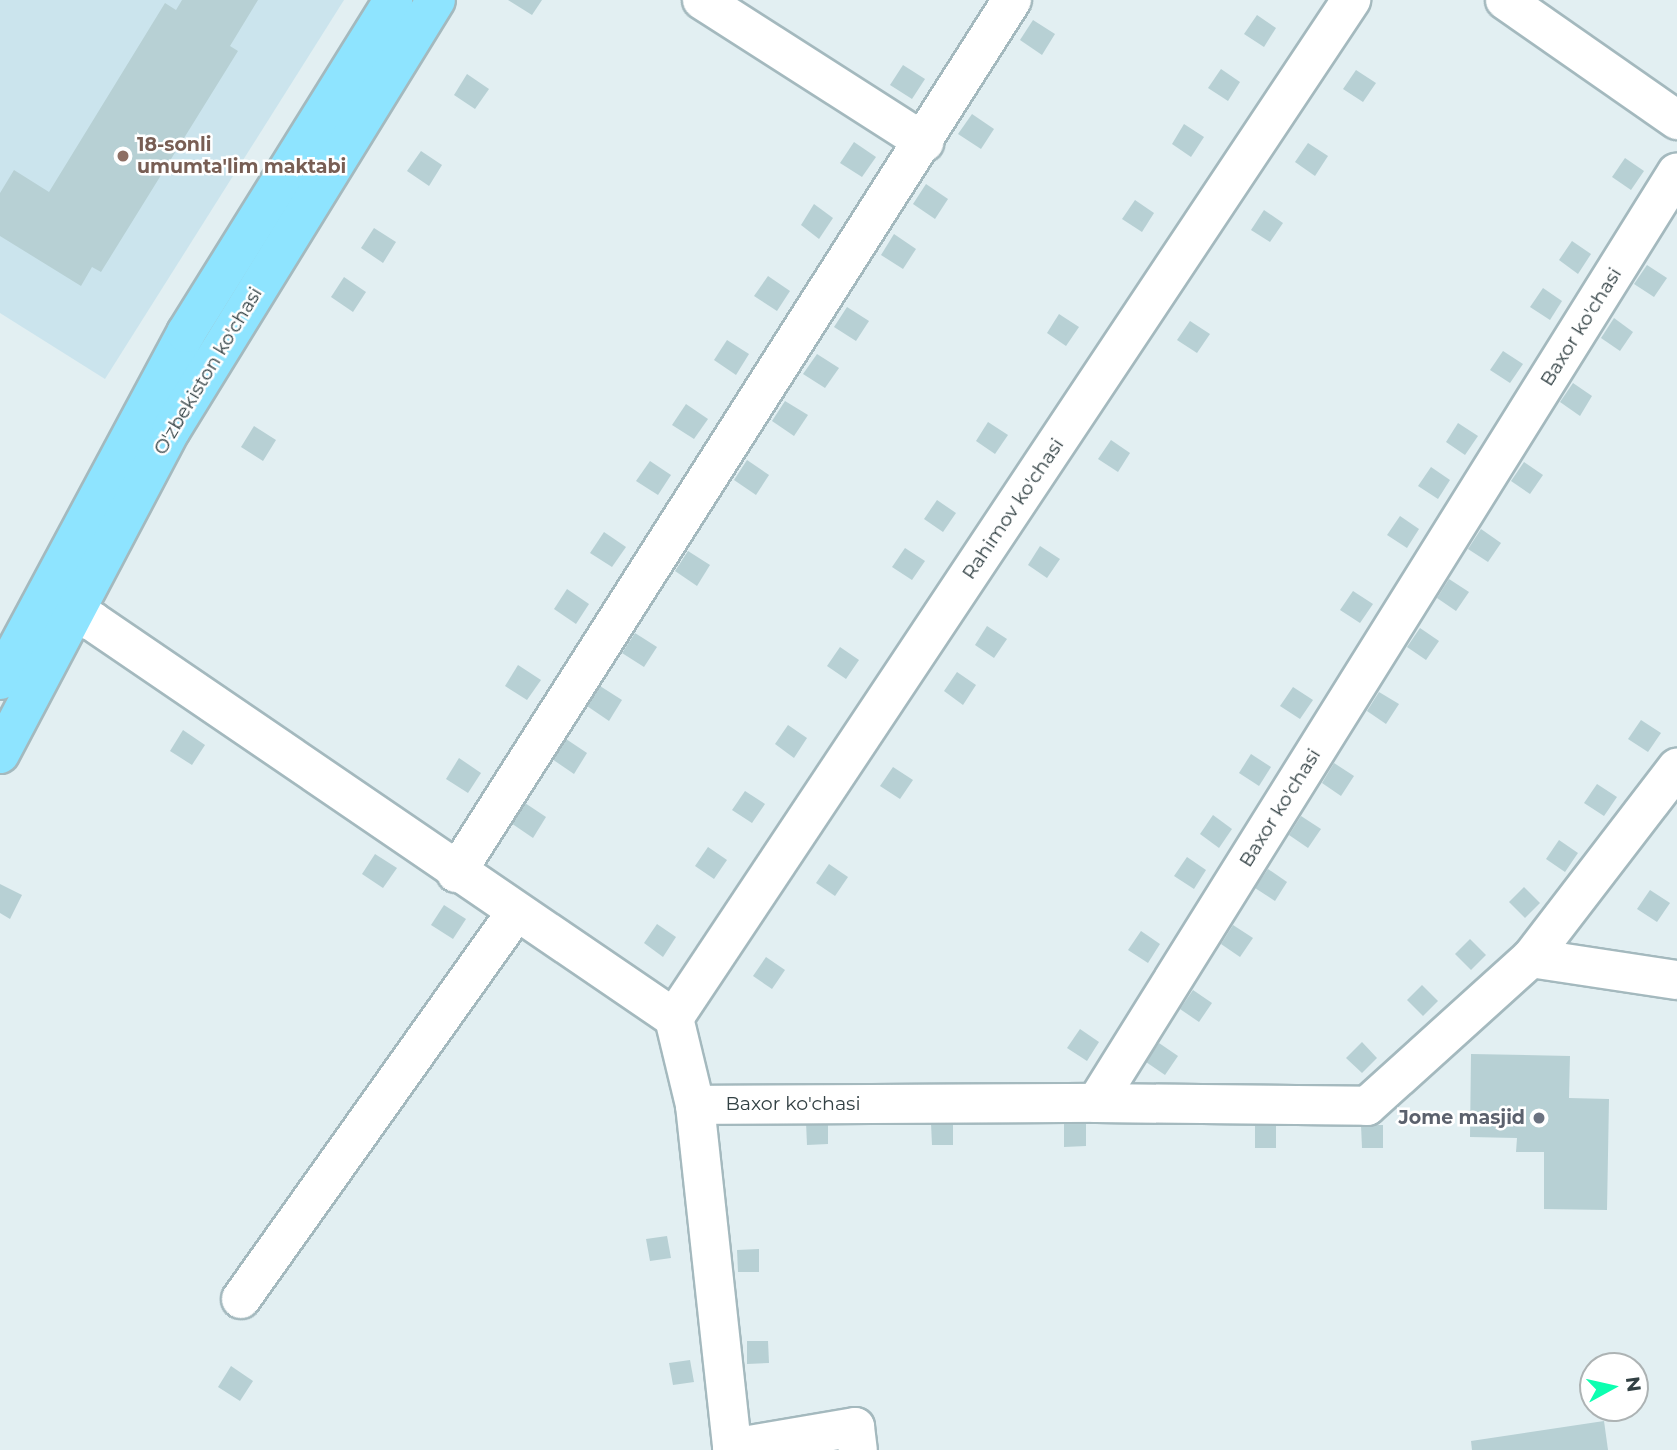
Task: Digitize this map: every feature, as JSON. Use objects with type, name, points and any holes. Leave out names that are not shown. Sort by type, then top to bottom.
[{"type":"main road","name":"O'zbekiston ko'chasi","points":[[0,680],[180,342],[393,0]]},
{"type":"main road","name":"O'zbekiston ko'chasi","points":[[0,754],[171,430],[436,0]]},
{"type":"street","points":[[702,0],[924,142]]},
{"type":"street","points":[[456,873],[1012,0]]},
{"type":"street","name":"Rahimov ko'chasi","points":[[674,1018],[1351,0]]},
{"type":"street","points":[[1504,0],[1677,120]]},
{"type":"street","name":"Baxor ko'chasi","points":[[695,1105],[1096,1103],[1677,173]]},
{"type":"street","points":[[72,616],[92,621],[456,873],[674,1018],[695,1105],[726,1449],[855,1427],[858,1450]]},
{"type":"street","points":[[1096,1103],[1367,1106],[1531,958],[1677,768]]},
{"type":"street","points":[[241,1299],[516,912]]},
{"type":"street","points":[[1531,958],[1677,980]]},
{"type":"shaded area","name":"18-sonli umumta'lim maktabi","points":[[0,0],[344,0],[105,379],[0,313]]},
{"type":"building","points":[[182,0],[258,0],[230,46],[238,51],[101,272],[92,267],[81,286],[0,236],[0,193],[14,170],[49,192],[165,3],[176,10]]},
{"type":"building","points":[[508,0],[542,0],[532,15]]},
{"type":"building","points":[[1257,15],[1276,28],[1264,47],[1244,34]]},
{"type":"building","points":[[1033,20],[1055,34],[1042,55],[1020,40]]},
{"type":"building","points":[[903,65],[925,79],[912,99],[890,85]]},
{"type":"building","points":[[1221,69],[1240,82],[1228,101],[1208,88]]},
{"type":"building","points":[[1356,70],[1376,83],[1363,102],[1343,89]]},
{"type":"building","points":[[467,74],[489,89],[475,109],[454,95]]},
{"type":"building","points":[[972,114],[994,129],[981,149],[958,134]]},
{"type":"building","points":[[1184,124],[1204,137],[1191,157],[1172,144]]},
{"type":"building","points":[[854,142],[876,157],[862,177],[840,163]]},
{"type":"building","points":[[1308,143],[1328,156],[1315,176],[1295,162]]},
{"type":"building","points":[[421,151],[442,165],[429,186],[407,171]]},
{"type":"building","points":[[1625,158],[1644,171],[1631,190],[1612,177]]},
{"type":"building","points":[[926,184],[948,199],[935,219],[913,204]]},
{"type":"building","points":[[1135,200],[1154,213],[1142,232],[1122,219]]},
{"type":"building","points":[[814,204],[833,218],[819,239],[801,225]]},
{"type":"building","points":[[1264,210],[1283,223],[1270,242],[1251,230]]},
{"type":"building","points":[[374,228],[396,242],[383,263],[361,248]]},
{"type":"building","points":[[894,234],[916,249],[903,269],[881,255]]},
{"type":"building","points":[[1572,241],[1591,254],[1578,274],[1559,260]]},
{"type":"building","points":[[1647,265],[1667,278],[1654,297],[1634,284]]},
{"type":"building","points":[[768,276],[790,291],[777,311],[754,296]]},
{"type":"building","points":[[344,277],[366,292],[353,312],[331,297]]},
{"type":"building","points":[[1543,288],[1562,301],[1550,320],[1530,307]]},
{"type":"building","points":[[847,307],[869,321],[856,341],[834,327]]},
{"type":"building","points":[[1059,314],[1079,327],[1066,346],[1047,333]]},
{"type":"building","points":[[1614,318],[1633,332],[1620,351],[1601,338]]},
{"type":"building","points":[[1190,321],[1210,334],[1197,353],[1177,340]]},
{"type":"building","points":[[727,340],[749,354],[736,375],[714,360]]},
{"type":"building","points":[[1503,351],[1523,364],[1510,383],[1490,370]]},
{"type":"building","points":[[817,354],[839,368],[825,388],[803,374]]},
{"type":"building","points":[[1573,383],[1592,396],[1580,416],[1560,402]]},
{"type":"building","points":[[785,401],[808,415],[794,436],[772,421]]},
{"type":"building","points":[[686,404],[708,419],[694,439],[672,425]]},
{"type":"building","points":[[988,422],[1008,435],[995,454],[976,441]]},
{"type":"building","points":[[1458,423],[1478,436],[1465,455],[1446,442]]},
{"type":"building","points":[[254,426],[276,440],[263,461],[241,447]]},
{"type":"building","points":[[1111,440],[1130,453],[1118,472],[1098,459]]},
{"type":"building","points":[[747,460],[769,475],[756,495],[734,480]]},
{"type":"building","points":[[650,461],[671,475],[658,495],[636,481]]},
{"type":"building","points":[[1524,462],[1543,475],[1530,494],[1511,481]]},
{"type":"building","points":[[1431,467],[1450,480],[1438,499],[1418,486]]},
{"type":"building","points":[[937,500],[956,513],[943,532],[924,519]]},
{"type":"building","points":[[1400,516],[1419,529],[1407,548],[1387,535]]},
{"type":"building","points":[[1481,529],[1501,543],[1488,562],[1468,549]]},
{"type":"building","points":[[604,532],[626,547],[612,567],[590,553]]},
{"type":"building","points":[[1040,546],[1060,559],[1047,578],[1028,565]]},
{"type":"building","points":[[905,548],[925,561],[912,580],[892,567]]},
{"type":"building","points":[[688,551],[710,565],[697,586],[675,571]]},
{"type":"building","points":[[1449,579],[1469,592],[1456,611],[1437,598]]},
{"type":"building","points":[[567,589],[589,604],[576,624],[554,609]]},
{"type":"building","points":[[1353,591],[1373,604],[1360,623],[1340,610]]},
{"type":"building","points":[[987,626],[1007,639],[994,658],[975,645]]},
{"type":"building","points":[[1420,628],[1439,641],[1426,660],[1407,647]]},
{"type":"building","points":[[635,633],[657,647],[644,667],[622,653]]},
{"type":"building","points":[[840,647],[859,660],[846,679],[827,666]]},
{"type":"building","points":[[518,665],[541,680],[527,700],[505,686]]},
{"type":"building","points":[[957,672],[976,685],[963,705],[944,691]]},
{"type":"building","points":[[600,686],[622,700],[609,721],[587,706]]},
{"type":"building","points":[[1293,687],[1313,700],[1300,719],[1280,706]]},
{"type":"building","points":[[1379,692],[1399,704],[1386,724],[1367,711]]},
{"type":"building","points":[[1641,720],[1661,733],[1648,752],[1628,739]]},
{"type":"building","points":[[788,725],[807,738],[794,758],[775,744]]},
{"type":"building","points":[[183,730],[205,745],[192,765],[170,751]]},
{"type":"building","points":[[566,739],[587,753],[574,774],[552,759]]},
{"type":"building","points":[[1251,754],[1271,767],[1259,786],[1239,773]]},
{"type":"building","points":[[459,758],[481,773],[468,793],[446,779]]},
{"type":"building","points":[[1334,763],[1354,776],[1341,796],[1322,783]]},
{"type":"building","points":[[893,767],[913,780],[900,799],[880,786]]},
{"type":"building","points":[[1597,784],[1617,797],[1604,816],[1584,803]]},
{"type":"building","points":[[745,791],[765,804],[752,823],[732,810]]},
{"type":"building","points":[[525,803],[546,817],[533,838],[511,823]]},
{"type":"building","points":[[1213,815],[1232,829],[1219,848],[1200,834]]},
{"type":"building","points":[[1301,816],[1321,829],[1308,848],[1289,835]]},
{"type":"building","points":[[1559,840],[1578,853],[1565,872],[1546,859]]},
{"type":"building","points":[[708,847],[727,860],[714,879],[695,866]]},
{"type":"building","points":[[375,854],[397,868],[383,888],[362,874]]},
{"type":"building","points":[[1187,857],[1206,870],[1194,889],[1174,876]]},
{"type":"building","points":[[829,864],[848,877],[835,896],[816,883]]},
{"type":"building","points":[[1268,869],[1287,882],[1275,901],[1255,888]]},
{"type":"building","points":[[0,884],[22,895],[10,919],[0,913]]},
{"type":"building","points":[[1524,887],[1540,903],[1525,918],[1509,902]]},
{"type":"building","points":[[1650,890],[1670,903],[1657,922],[1637,909]]},
{"type":"building","points":[[444,905],[466,919],[453,939],[431,925]]},
{"type":"building","points":[[657,924],[676,937],[663,957],[644,943]]},
{"type":"building","points":[[1233,925],[1253,938],[1240,957],[1221,944]]},
{"type":"building","points":[[1141,931],[1160,944],[1148,963],[1128,950]]},
{"type":"building","points":[[1470,939],[1486,955],[1471,970],[1455,954]]},
{"type":"building","points":[[766,957],[785,970],[772,989],[753,976]]},
{"type":"building","points":[[1422,985],[1438,1001],[1423,1016],[1407,1000]]},
{"type":"building","points":[[1193,990],[1212,1003],[1199,1022],[1180,1009]]},
{"type":"building","points":[[1080,1029],[1099,1042],[1087,1061],[1067,1048]]},
{"type":"building","points":[[1362,1042],[1377,1058],[1362,1073],[1346,1058]]},
{"type":"building","points":[[1159,1043],[1178,1056],[1165,1075],[1146,1062]]},
{"type":"building","name":"Jome masjid","points":[[1471,1054],[1570,1056],[1569,1098],[1609,1099],[1607,1210],[1544,1209],[1544,1152],[1516,1152],[1517,1138],[1470,1137]]},
{"type":"building","points":[[806,1122],[828,1122],[828,1144],[807,1145]]},
{"type":"building","points":[[931,1123],[953,1123],[953,1145],[932,1145]]},
{"type":"building","points":[[1064,1124],[1086,1124],[1086,1146],[1064,1147]]},
{"type":"building","points":[[1276,1125],[1276,1148],[1255,1148],[1255,1126]]},
{"type":"building","points":[[1361,1125],[1383,1125],[1383,1148],[1362,1148]]},
{"type":"building","points":[[667,1236],[671,1258],[650,1261],[646,1239]]},
{"type":"building","points":[[759,1249],[759,1272],[738,1272],[737,1250]]},
{"type":"building","points":[[747,1341],[768,1341],[769,1363],[747,1364]]},
{"type":"building","points":[[690,1360],[694,1382],[673,1385],[669,1363]]},
{"type":"building","points":[[231,1366],[253,1381],[240,1401],[218,1387]]},
{"type":"building","points":[[1604,1422],[1608,1450],[1472,1450],[1471,1441]]},
{"type":"place","name":"18-sonli umumta'lim maktabi","points":[[123,156]]},
{"type":"place","name":"Jome masjid","points":[[1539,1118]]}]
